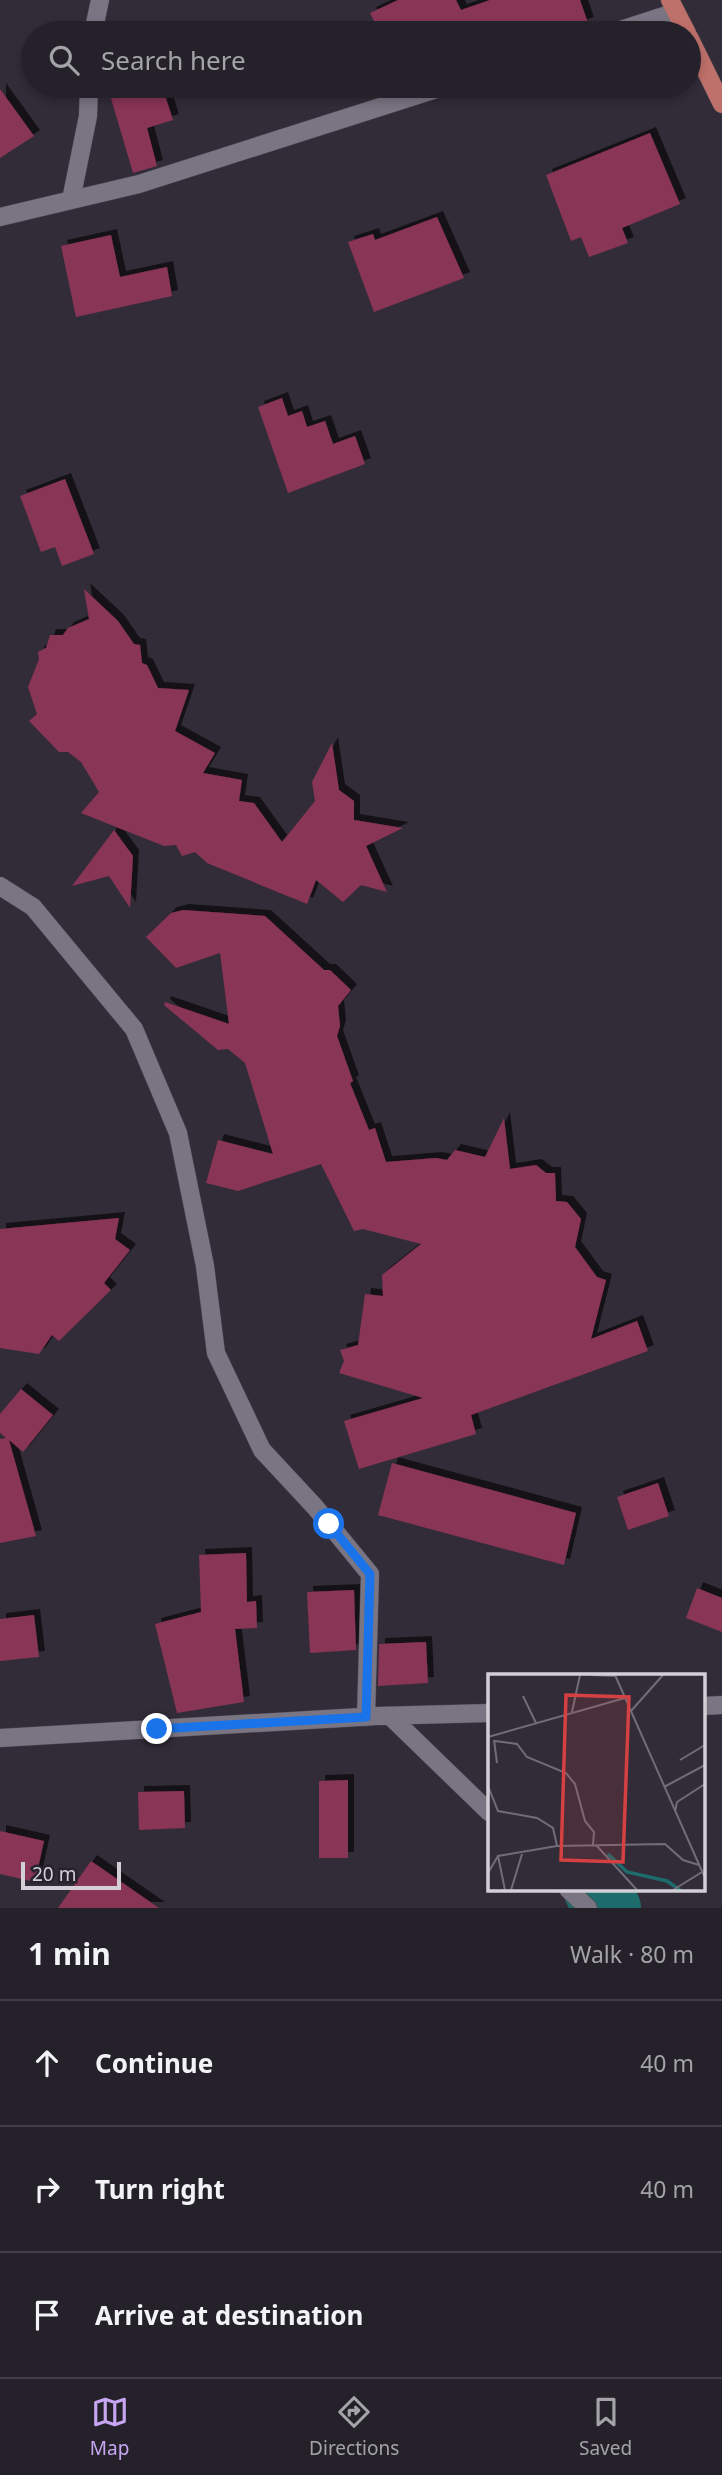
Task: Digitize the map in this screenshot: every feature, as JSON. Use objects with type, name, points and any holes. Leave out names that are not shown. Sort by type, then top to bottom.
[{"type":"main road","points":[[701,61],[722,104]]},
{"type":"street","points":[[96,21],[100,0]]},
{"type":"street","points":[[639,21],[673,6]]},
{"type":"street","points":[[71,200],[88,116],[89,98]]},
{"type":"street","points":[[0,217],[138,184],[408,98]]},
{"type":"street","points":[[0,887],[33,907],[134,1029],[178,1133],[205,1266],[216,1353],[262,1450],[315,1507],[370,1574],[366,1717]]},
{"type":"street","points":[[704,1706],[722,1705]]},
{"type":"street","points":[[0,1738],[366,1717],[488,1713]]},
{"type":"street","points":[[390,1716],[488,1811]]},
{"type":"street","points":[[569,1890],[588,1908]]},
{"type":"building","points":[[398,0],[456,0],[461,10],[490,0],[580,0],[587,21],[374,21],[370,13]]},
{"type":"building","points":[[0,89],[34,136],[0,158]]},
{"type":"building","points":[[111,98],[166,98],[173,120],[147,128],[157,166],[133,173]]},
{"type":"building","points":[[650,133],[680,204],[622,228],[628,243],[589,257],[581,237],[571,241],[546,175]]},
{"type":"building","points":[[437,217],[464,278],[374,312],[348,242],[373,234],[375,240]]},
{"type":"building","points":[[111,235],[120,277],[167,267],[172,296],[76,317],[61,246]]},
{"type":"building","points":[[282,398],[288,416],[302,411],[307,427],[325,421],[333,444],[355,436],[365,464],[288,493],[258,407]]},
{"type":"building","points":[[65,479],[94,554],[62,566],[55,547],[41,552],[20,496]]},
{"type":"building","points":[[84,589],[118,621],[134,644],[140,645],[142,663],[147,665],[158,688],[189,690],[175,731],[215,753],[203,773],[242,780],[239,801],[254,803],[282,842],[315,801],[312,782],[332,743],[339,790],[354,801],[354,820],[403,828],[366,846],[387,892],[361,885],[343,902],[316,880],[307,904],[207,863],[195,852],[182,856],[176,845],[164,846],[81,813],[99,792],[81,762],[68,752],[59,752],[29,721],[37,714],[28,687],[39,659],[38,652],[46,648],[50,635],[63,635],[68,628],[89,619]]},
{"type":"building","points":[[114,830],[133,856],[130,908],[109,876],[72,886]]},
{"type":"building","points":[[183,910],[265,916],[324,970],[330,970],[351,990],[338,1006],[340,1026],[337,1036],[353,1081],[350,1083],[369,1130],[375,1128],[386,1162],[436,1158],[447,1160],[455,1150],[485,1157],[504,1118],[510,1169],[536,1165],[546,1173],[555,1173],[556,1201],[567,1202],[581,1219],[575,1247],[597,1277],[606,1280],[591,1339],[637,1321],[648,1351],[471,1415],[476,1434],[359,1469],[344,1421],[423,1398],[339,1373],[344,1361],[340,1350],[358,1345],[365,1294],[383,1296],[382,1275],[421,1244],[363,1229],[354,1231],[321,1164],[238,1191],[206,1183],[218,1140],[273,1154],[245,1063],[228,1049],[218,1050],[164,1005],[165,1002],[229,1024],[220,953],[176,968],[146,937],[171,913]]},
{"type":"building","points":[[119,1218],[115,1239],[130,1250],[104,1283],[111,1290],[59,1341],[52,1335],[39,1354],[0,1348],[0,1229]]},
{"type":"building","points":[[21,1389],[53,1415],[23,1452],[9,1440],[36,1536],[0,1543],[0,1439],[6,1438],[0,1433],[0,1414]]},
{"type":"building","points":[[392,1463],[576,1513],[564,1565],[378,1515]]},
{"type":"building","points":[[658,1483],[669,1516],[628,1530],[617,1497]]},
{"type":"building","points":[[246,1553],[247,1602],[256,1601],[257,1628],[235,1629],[244,1702],[177,1713],[155,1624],[201,1612],[199,1555]]},
{"type":"building","points":[[697,1588],[722,1598],[722,1632],[686,1618]]},
{"type":"building","points":[[354,1590],[356,1650],[310,1653],[307,1592]]},
{"type":"building","points":[[34,1615],[39,1657],[0,1661],[0,1619]]},
{"type":"building","points":[[426,1642],[428,1683],[378,1686],[379,1644]]},
{"type":"building","points":[[348,1780],[348,1858],[319,1858],[319,1781]]},
{"type":"building","points":[[184,1791],[185,1828],[139,1830],[138,1792]]},
{"type":"building","points":[[0,1831],[44,1841],[35,1882],[0,1874]]},
{"type":"building","points":[[91,1861],[159,1908],[58,1908]]},
{"type":"waterway","points":[[594,1890],[598,1899],[611,1908]]},
{"type":"route","points":[[157,1729],[366,1717],[370,1574],[329,1524]]}]
